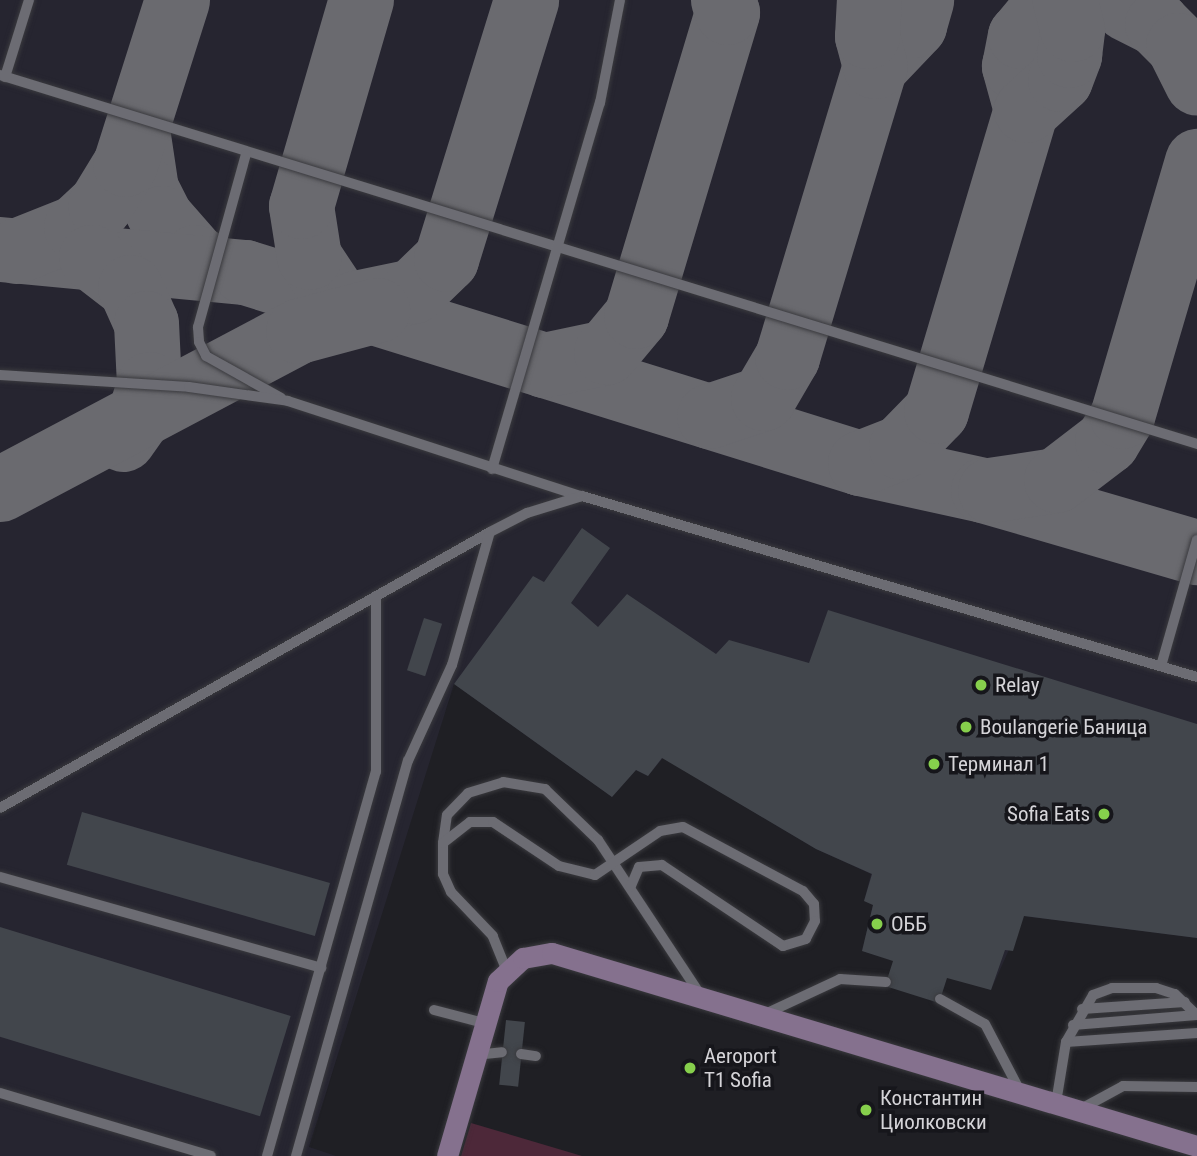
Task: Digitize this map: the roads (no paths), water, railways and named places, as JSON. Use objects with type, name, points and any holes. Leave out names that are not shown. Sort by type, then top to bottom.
[{"type":"main road","points":[[447,1156],[484,1023],[506,969],[536,954],[564,954],[760,1017],[1197,1146]]},
{"type":"lane","points":[[29,0],[3,76],[246,154],[1197,444]]},
{"type":"lane","points":[[492,469],[600,103],[620,0]]},
{"type":"lane","points":[[246,154],[198,327],[199,342],[206,356],[226,369],[288,401],[492,469],[1197,677]]},
{"type":"lane","points":[[0,374],[189,387],[288,401]]},
{"type":"lane","points":[[0,808],[527,513],[582,496]]},
{"type":"lane","points":[[296,1156],[408,761],[452,665],[490,533]]},
{"type":"lane","points":[[1161,666],[1197,540]]},
{"type":"lane","points":[[267,1156],[376,772],[376,596]]},
{"type":"lane","points":[[506,969],[493,936],[446,883],[443,843],[447,815],[468,793],[503,782],[526,784],[569,807],[616,864],[702,998]]},
{"type":"lane","points":[[443,843],[457,829],[481,820],[505,828],[571,872],[595,875],[616,864],[660,831],[683,827],[803,891],[814,904],[815,922],[806,939],[783,946],[662,865],[639,867],[631,886]]},
{"type":"lane","points":[[0,877],[321,968]]},
{"type":"lane","points":[[760,1017],[836,980],[886,982]]},
{"type":"lane","points":[[1056,1104],[1066,1042],[1082,1009],[1100,991],[1156,988],[1185,1002],[1197,1015]]},
{"type":"lane","points":[[940,999],[985,1024],[1021,1093]]},
{"type":"lane","points":[[1082,1009],[1185,1002]]},
{"type":"lane","points":[[434,1010],[484,1023]]},
{"type":"lane","points":[[1073,1025],[1197,1015]]},
{"type":"lane","points":[[1066,1042],[1197,1032]]},
{"type":"lane","points":[[474,1056],[502,1052]]},
{"type":"lane","points":[[521,1054],[536,1056]]},
{"type":"lane","points":[[1079,1110],[1123,1086],[1197,1087]]},
{"type":"lane","points":[[0,1093],[211,1156]]},
{"type":"place","name":"Relay","points":[[981,685]]},
{"type":"place","name":"Boulangerie Баница","points":[[966,727]]},
{"type":"place","name":"Терминал 1","points":[[934,764]]},
{"type":"place","name":"Sofia Eats","points":[[1104,814]]},
{"type":"place","name":"ОББ","points":[[877,924]]},
{"type":"place","name":"Aeroport T1 Sofia","points":[[690,1068]]},
{"type":"place","name":"Константин Циолковски","points":[[866,1110]]}]
